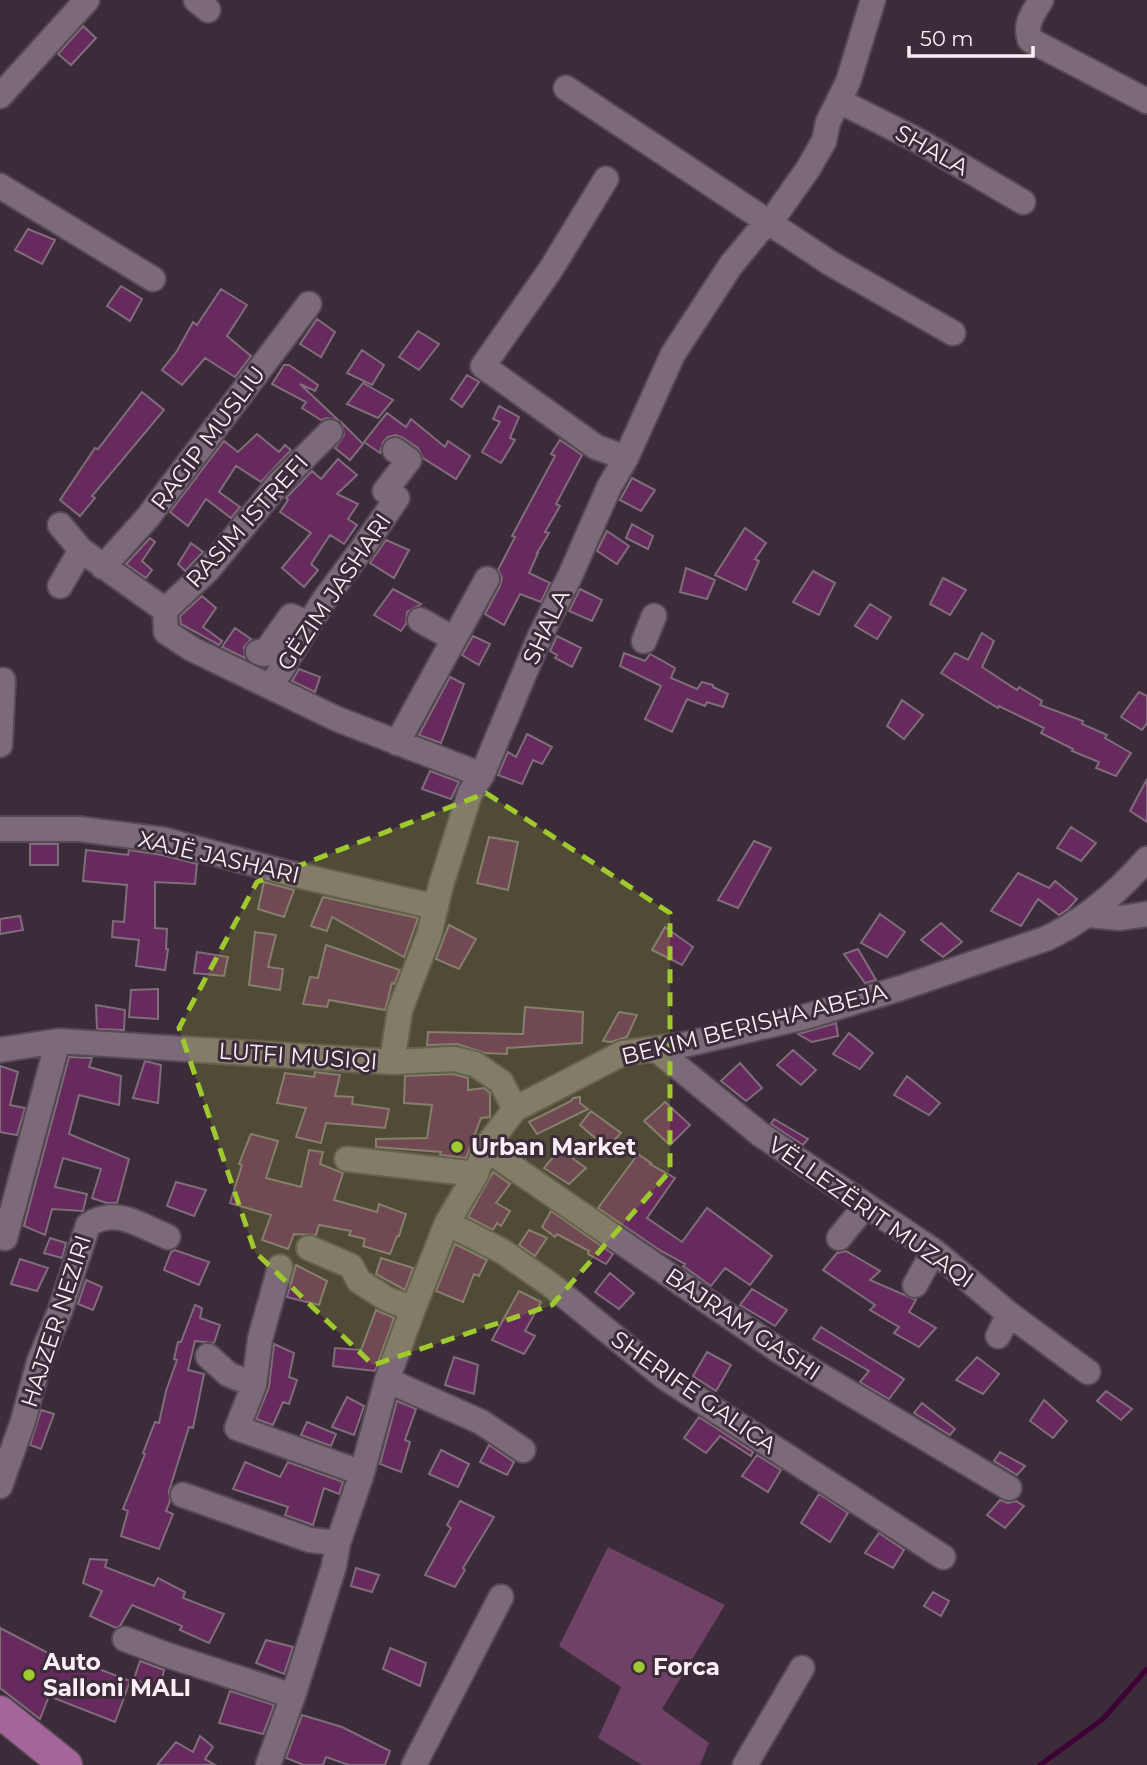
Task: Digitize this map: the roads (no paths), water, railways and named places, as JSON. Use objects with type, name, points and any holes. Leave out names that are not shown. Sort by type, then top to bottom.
[{"type":"main road","points":[[0,1712],[66,1765]]},
{"type":"main road","points":[[0,1735],[37,1765]]},
{"type":"street","points":[[0,96],[86,0]]},
{"type":"street","name":"SHALA","points":[[392,1062],[400,1010],[421,957],[470,793],[482,775],[540,636],[673,354],[731,265],[760,230],[769,224],[808,169],[824,141],[828,122],[848,82],[873,0]]},
{"type":"street","points":[[1041,0],[1028,23],[1030,40],[1147,101]]},
{"type":"street","points":[[566,88],[830,263],[953,333]]},
{"type":"street","name":"SHALA","points":[[839,101],[917,140],[1023,202]]},
{"type":"street","points":[[606,179],[551,269],[483,366],[596,447],[626,458]]},
{"type":"street","points":[[0,186],[153,279]]},
{"type":"street","name":"RAGIP MUSLIU","points":[[103,567],[148,517],[309,304]]},
{"type":"street","name":"RASIM ISTREFI","points":[[164,610],[208,570],[278,484],[330,432]]},
{"type":"street","name":"GËZIM JASHARI","points":[[271,686],[324,600],[342,560],[397,498],[385,491],[409,460],[395,450]]},
{"type":"street","points":[[60,525],[81,550],[164,610]]},
{"type":"street","points":[[60,586],[81,550]]},
{"type":"street","points":[[397,743],[487,579]]},
{"type":"street","name":"GËZIM JASHARI","points":[[164,610],[166,632],[192,649],[337,719],[482,775]]},
{"type":"street","points":[[258,652],[264,654],[292,616],[309,624]]},
{"type":"street","points":[[645,641],[654,616]]},
{"type":"street","points":[[420,620],[454,639]]},
{"type":"street","points":[[0,745],[3,680]]},
{"type":"street","name":"XAJË JASHARI","points":[[0,829],[79,829],[165,840],[288,873],[436,906]]},
{"type":"street","name":"BEKIM BERISHA ABEJA","points":[[268,1765],[293,1696],[362,1473],[387,1380],[413,1308],[447,1223],[476,1174],[485,1148],[515,1109],[623,1053],[656,1049],[804,1017],[901,988],[1045,939],[1089,915],[1147,859]]},
{"type":"street","points":[[1089,915],[1120,918],[1147,914]]},
{"type":"street","points":[[5,1238],[58,1041]]},
{"type":"street","name":"LUTFI MUSIQI","points":[[0,1050],[58,1041],[392,1062],[454,1059],[475,1064],[501,1082],[515,1109]]},
{"type":"street","name":"VËLLEZËRIT MUZAQI","points":[[656,1049],[760,1134],[934,1251],[1004,1325],[1088,1372]]},
{"type":"street","name":"BAJRAM GASHI","points":[[485,1148],[781,1352],[1009,1488]]},
{"type":"street","points":[[346,1159],[476,1174]]},
{"type":"street","points":[[839,1238],[866,1205]]},
{"type":"street","name":"HAJZER NEZIRI","points":[[0,1486],[23,1421],[39,1362],[60,1311],[88,1225],[100,1217],[116,1216],[168,1237]]},
{"type":"street","name":"SHERIFE GALICA","points":[[447,1223],[502,1251],[551,1285],[664,1377],[943,1558]]},
{"type":"street","points":[[309,1248],[351,1266],[359,1281],[387,1299],[413,1308]]},
{"type":"street","points":[[915,1284],[934,1251]]},
{"type":"street","points":[[280,1267],[260,1339],[254,1385],[237,1428],[362,1473]]},
{"type":"street","points":[[208,1356],[228,1374],[254,1385]]},
{"type":"street","points":[[387,1380],[481,1422],[523,1450]]},
{"type":"street","points":[[184,1501],[310,1540],[336,1555]]},
{"type":"street","points":[[414,1765],[501,1597]]},
{"type":"street","points":[[125,1639],[293,1696]]},
{"type":"street","points":[[745,1765],[802,1668]]},
{"type":"waterway","points":[[1040,1765],[1103,1719],[1147,1669]]},
{"type":"place","name":"Urban Market","points":[[457,1147]]},
{"type":"place","name":"Forca","points":[[639,1667]]},
{"type":"place","name":"Auto Salloni MALI","points":[[29,1675]]}]
